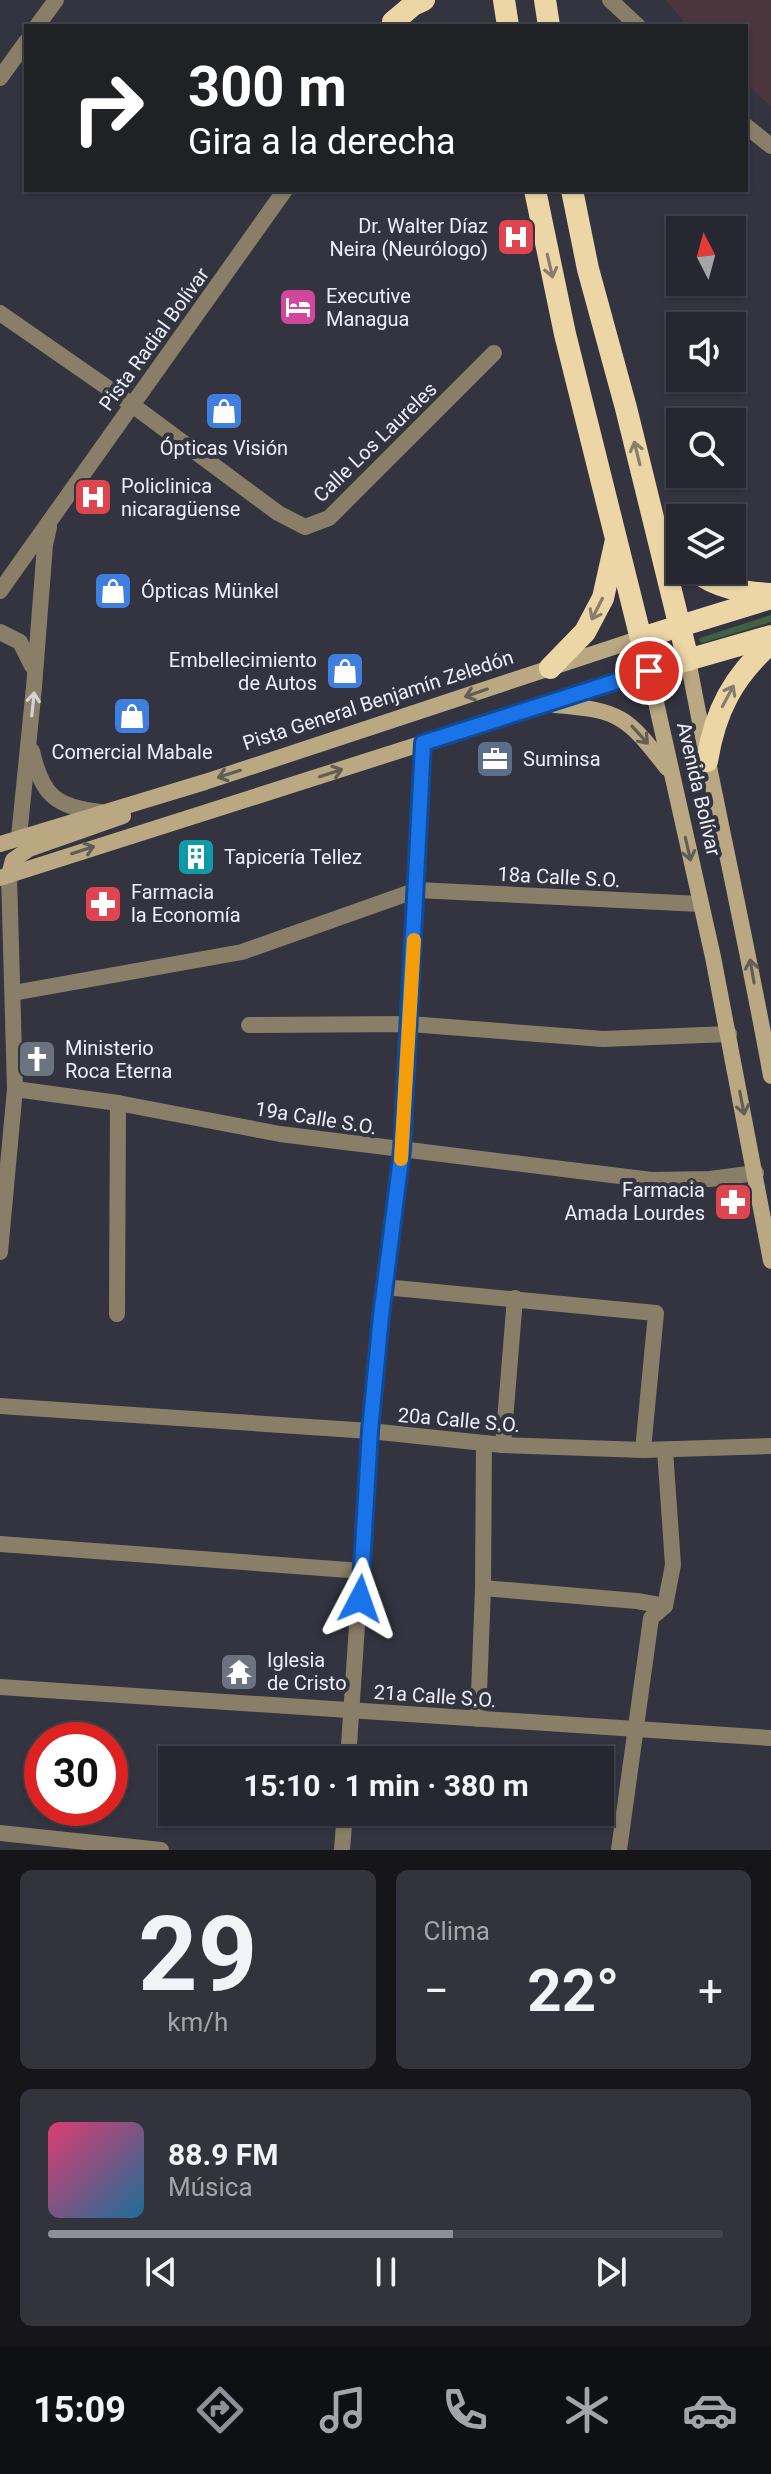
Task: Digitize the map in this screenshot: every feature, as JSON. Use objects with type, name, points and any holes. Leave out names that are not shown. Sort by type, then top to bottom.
[{"type":"highway","points":[[391,24],[413,5],[424,0]]},
{"type":"highway","points":[[545,0],[549,24]]},
{"type":"highway","name":"Avenida Bolívar","points":[[535,192],[565,334],[649,671]]},
{"type":"highway","name":"Avenida Bolívar","points":[[572,192],[588,269],[688,660]]},
{"type":"highway","points":[[656,529],[666,542]]},
{"type":"highway","points":[[550,668],[585,632],[603,598],[617,535]]},
{"type":"highway","points":[[717,584],[736,591],[771,596]]},
{"type":"highway","name":"Pista General Benjamín Zeledón","points":[[641,638],[771,596]]},
{"type":"highway","points":[[649,671],[771,636]]},
{"type":"highway","points":[[707,761],[714,728],[727,695],[746,666],[771,643]]},
{"type":"main road","name":"Pista General Benjamín Zeledón","points":[[0,844],[186,787],[641,638]]},
{"type":"main road","name":"Avenida Bolívar","points":[[688,660],[771,1076]]},
{"type":"main road","name":"Avenida Bolívar","points":[[649,671],[729,1034],[771,1261]]},
{"type":"main road","points":[[3,871],[649,671]]},
{"type":"main road","points":[[544,704],[600,709],[617,716],[644,739],[670,773]]},
{"type":"main road","points":[[3,871],[29,849],[153,807],[186,787]]},
{"type":"main road","points":[[3,871],[19,837]]},
{"type":"street","points":[[38,24],[56,0]]},
{"type":"street","points":[[391,24],[401,0]]},
{"type":"street","points":[[610,0],[638,24]]},
{"type":"street","points":[[621,0],[639,24]]},
{"type":"street","points":[[0,78],[24,45]]},
{"type":"street","points":[[748,128],[771,146]]},
{"type":"street","name":"Pista Radial Bolívar","points":[[0,591],[284,192]]},
{"type":"street","name":"Calle Los Laureles","points":[[0,313],[131,404],[278,513],[305,527],[329,518],[494,353]]},
{"type":"street","points":[[19,837],[45,545],[55,510]]},
{"type":"street","points":[[0,632],[14,638],[25,648],[35,676]]},
{"type":"street","points":[[30,732],[37,771],[50,796],[71,808],[101,812]]},
{"type":"street","points":[[349,1746],[370,1431],[402,1150],[423,743]]},
{"type":"street","points":[[0,1252],[15,1089],[13,993],[3,871]]},
{"type":"street","points":[[13,993],[242,952],[417,890]]},
{"type":"street","name":"18a Calle S.O.","points":[[417,890],[700,904]]},
{"type":"street","points":[[249,1025],[409,1024],[603,1039],[729,1034]]},
{"type":"street","name":"19a Calle S.O.","points":[[15,1089],[118,1103],[280,1134],[652,1180],[710,1179],[756,1173]]},
{"type":"street","points":[[117,1314],[118,1103]]},
{"type":"street","points":[[384,1287],[656,1313],[643,1450]]},
{"type":"street","points":[[503,1445],[515,1298]]},
{"type":"street","name":"20a Calle S.O.","points":[[0,1406],[370,1431],[503,1445],[643,1450],[771,1446]]},
{"type":"street","points":[[478,1719],[484,1443]]},
{"type":"street","points":[[619,1850],[651,1618],[665,1606],[673,1565],[665,1450]]},
{"type":"street","points":[[0,1544],[362,1571]]},
{"type":"street","points":[[483,1588],[665,1606]]},
{"type":"street","name":"21a Calle S.O.","points":[[0,1687],[771,1738]]},
{"type":"street","points":[[342,1850],[344,1826]]},
{"type":"street","points":[[0,1833],[161,1850]]},
{"type":"shaded area","points":[[665,0],[771,0],[771,107],[748,85],[748,24],[686,24]]},
{"type":"green space","points":[[771,615],[771,622],[702,643],[699,641],[700,638]]},
{"type":"slow traffic","points":[[401,1159],[414,940]]},
{"type":"place","name":"Dr. Walter Díaz Neira (Neurólogo)","points":[[516,237]]},
{"type":"place","name":"Executive Managua","points":[[298,307]]},
{"type":"place","name":"Ópticas Visión","points":[[224,411]]},
{"type":"place","name":"Policlinica nicaragüense","points":[[93,497]]},
{"type":"place","name":"Ópticas Münkel","points":[[113,591]]},
{"type":"place","name":"Embellecimiento de Autos","points":[[345,671]]},
{"type":"place","name":"Comercial Mabale","points":[[132,716]]},
{"type":"place","name":"Suminsa","points":[[495,759]]},
{"type":"place","name":"Tapicería Tellez","points":[[196,857]]},
{"type":"place","name":"Farmacia la Economía","points":[[103,904]]},
{"type":"place","name":"Ministerio Roca Eterna","points":[[37,1059]]},
{"type":"place","name":"Farmacia Amada Lourdes","points":[[733,1202]]},
{"type":"place","name":"Iglesia de Cristo","points":[[239,1672]]},
{"type":"route","points":[[360,1599],[370,1431],[402,1150],[423,743],[649,671]]}]
